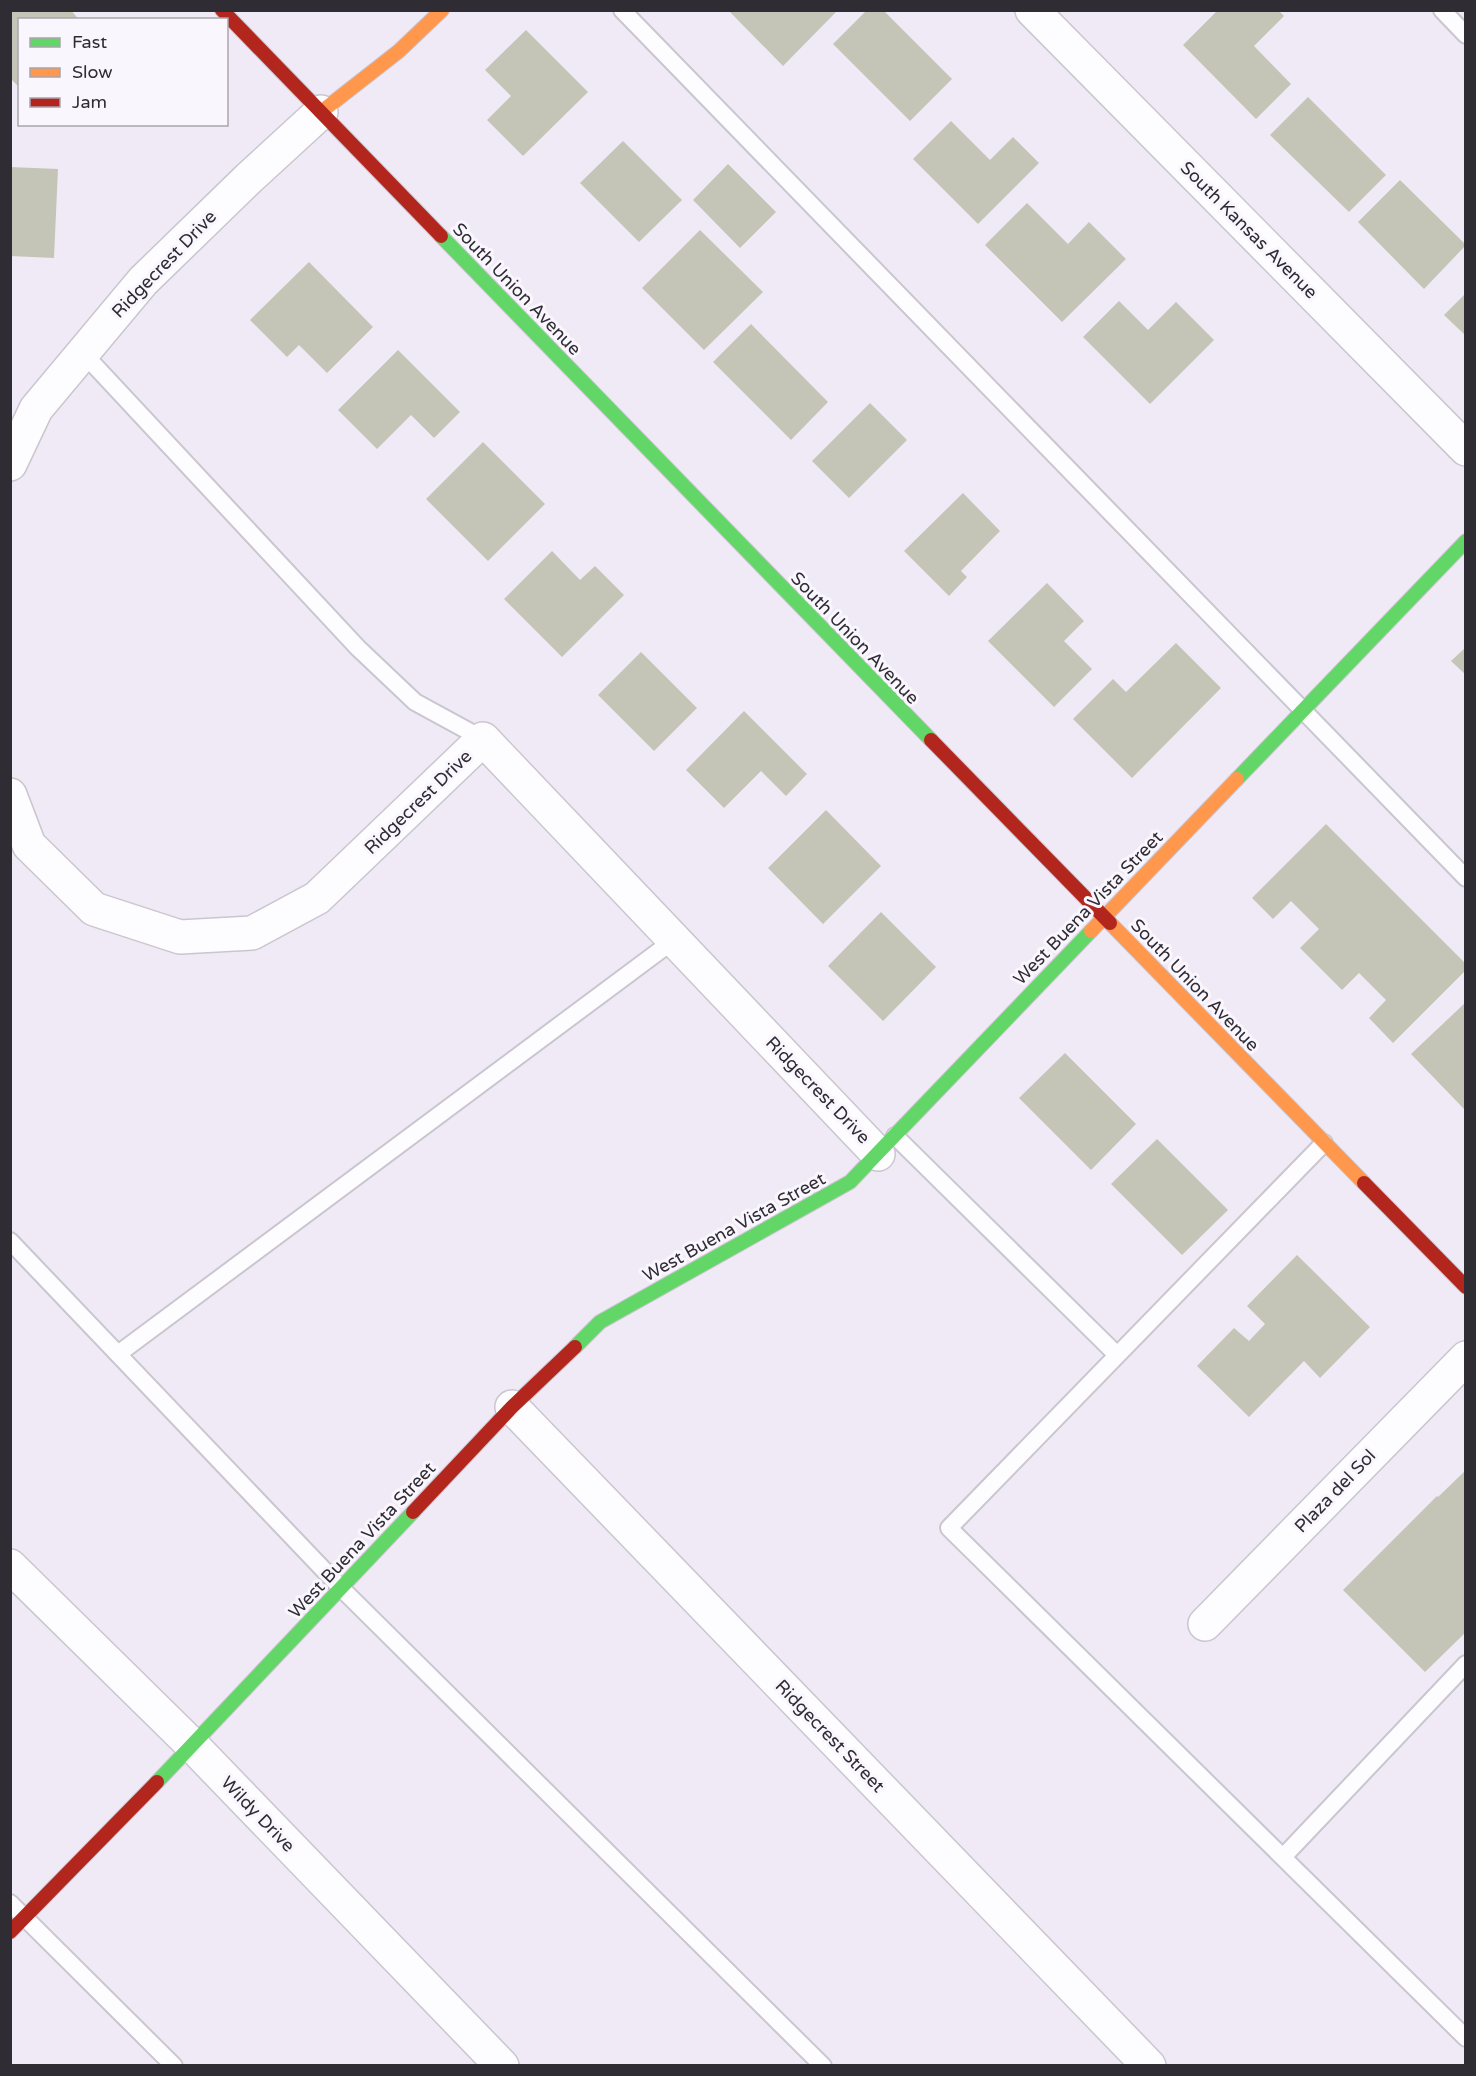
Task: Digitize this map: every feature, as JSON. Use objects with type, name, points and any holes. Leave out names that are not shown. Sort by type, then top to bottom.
[{"type":"street","name":"South Union Avenue","points":[[222,10],[1104,918],[1466,1287]]},
{"type":"street","points":[[321,112],[422,32],[442,10]]},
{"type":"street","name":"South Kansas Avenue","points":[[1032,10],[1466,449]]},
{"type":"street","name":"Ridgecrest Drive","points":[[10,464],[36,409],[143,280],[321,112]]},
{"type":"street","name":"West Buena Vista Street","points":[[10,1932],[193,1746],[512,1407],[600,1322],[850,1182],[1466,541]]},
{"type":"street","name":"Ridgecrest Drive","points":[[10,795],[29,844],[94,909],[180,937],[252,933],[317,898],[483,739],[674,940],[886,1145]]},
{"type":"street","name":"Plaza del Sol","points":[[1205,1624],[1466,1358]]},
{"type":"street","name":"Ridgecrest Street","points":[[512,1407],[1149,2066]]},
{"type":"street","name":"Wildy Drive","points":[[10,1566],[193,1746],[502,2066]]},
{"type":"lane","points":[[622,10],[1466,878]]},
{"type":"lane","points":[[1442,10],[1466,35]]},
{"type":"lane","points":[[83,353],[358,648],[415,702],[483,739]]},
{"type":"lane","points":[[118,1354],[674,940]]},
{"type":"lane","points":[[1324,1143],[949,1528],[1466,2038]]},
{"type":"lane","points":[[886,1145],[1117,1355]]},
{"type":"lane","points":[[10,1241],[341,1588],[822,2066]]},
{"type":"lane","points":[[1283,1857],[1466,1664]]},
{"type":"lane","points":[[10,1903],[174,2066]]},
{"type":"building","points":[[10,10],[71,10],[77,18],[18,18],[18,86],[10,78]]},
{"type":"building","points":[[728,10],[838,10],[783,66]]},
{"type":"building","points":[[867,10],[883,10],[952,79],[910,121],[833,44]]},
{"type":"building","points":[[1218,10],[1278,10],[1284,16],[1254,46],[1291,84],[1256,119],[1183,45]]},
{"type":"building","points":[[526,30],[588,92],[523,156],[487,120],[511,96],[485,70]]},
{"type":"building","points":[[1308,97],[1386,175],[1349,212],[1270,135]]},
{"type":"building","points":[[951,121],[990,160],[1013,137],[1039,163],[978,224],[913,159]]},
{"type":"building","points":[[623,141],[682,200],[639,242],[580,183]]},
{"type":"building","points":[[728,164],[776,212],[740,248],[693,200]]},
{"type":"building","points":[[10,167],[58,169],[54,258],[10,256]]},
{"type":"building","points":[[1400,180],[1466,245],[1424,289],[1358,222]]},
{"type":"building","points":[[1027,203],[1068,244],[1089,222],[1126,259],[1062,322],[985,245]]},
{"type":"building","points":[[700,230],[763,292],[704,350],[642,288]]},
{"type":"building","points":[[309,262],[373,327],[327,373],[299,345],[287,357],[250,320]]},
{"type":"building","points":[[1466,293],[1466,336],[1444,315]]},
{"type":"building","points":[[1119,301],[1148,330],[1176,302],[1214,340],[1150,404],[1083,337]]},
{"type":"building","points":[[751,324],[828,402],[791,440],[713,362]]},
{"type":"building","points":[[398,350],[460,412],[434,438],[411,415],[377,449],[338,410]]},
{"type":"building","points":[[870,403],[907,440],[849,498],[812,461]]},
{"type":"building","points":[[483,442],[545,504],[488,561],[426,499]]},
{"type":"building","points":[[963,493],[1000,531],[961,571],[967,577],[949,596],[904,551]]},
{"type":"building","points":[[552,551],[580,580],[595,566],[624,595],[562,657],[504,599]]},
{"type":"building","points":[[1047,583],[1084,621],[1064,641],[1092,669],[1054,707],[988,641]]},
{"type":"building","points":[[1176,643],[1221,688],[1132,778],[1073,719],[1113,679],[1126,692]]},
{"type":"building","points":[[1466,647],[1466,675],[1451,661]]},
{"type":"building","points":[[641,652],[697,708],[654,751],[598,695]]},
{"type":"building","points":[[744,711],[807,774],[786,796],[761,771],[724,808],[686,770]]},
{"type":"building","points":[[826,810],[881,866],[823,924],[768,868]]},
{"type":"building","points":[[1326,824],[1466,964],[1466,970],[1393,1043],[1369,1018],[1386,1000],[1359,973],[1342,990],[1300,948],[1319,929],[1291,901],[1273,919],[1252,898]]},
{"type":"building","points":[[881,912],[936,967],[883,1021],[828,966]]},
{"type":"building","points":[[1466,1002],[1466,1111],[1411,1054]]},
{"type":"building","points":[[1065,1053],[1136,1124],[1091,1170],[1019,1098]]},
{"type":"building","points":[[1157,1139],[1228,1210],[1182,1255],[1111,1184]]},
{"type":"building","points":[[1297,1255],[1370,1327],[1320,1378],[1304,1361],[1249,1417],[1197,1366],[1234,1328],[1249,1341],[1265,1324],[1247,1306]]},
{"type":"building","points":[[1466,1470],[1466,1632],[1425,1672],[1343,1590]]},
{"type":"traffic: fast","points":[[441,236],[931,740]]},
{"type":"traffic: fast","points":[[1237,779],[1466,541]]},
{"type":"traffic: fast","points":[[575,1347],[600,1322],[850,1182],[1091,931]]},
{"type":"traffic: fast","points":[[157,1782],[413,1512]]},
{"type":"traffic: slow","points":[[321,112],[399,51],[442,10]]},
{"type":"traffic: slow","points":[[1091,931],[1237,779]]},
{"type":"traffic: slow","points":[[1110,923],[1364,1183]]},
{"type":"traffic: jam","points":[[222,10],[441,236]]},
{"type":"traffic: jam","points":[[931,740],[1110,923]]},
{"type":"traffic: jam","points":[[1364,1183],[1466,1287]]},
{"type":"traffic: jam","points":[[413,1512],[512,1407],[575,1347]]},
{"type":"traffic: jam","points":[[10,1932],[157,1782]]}]
